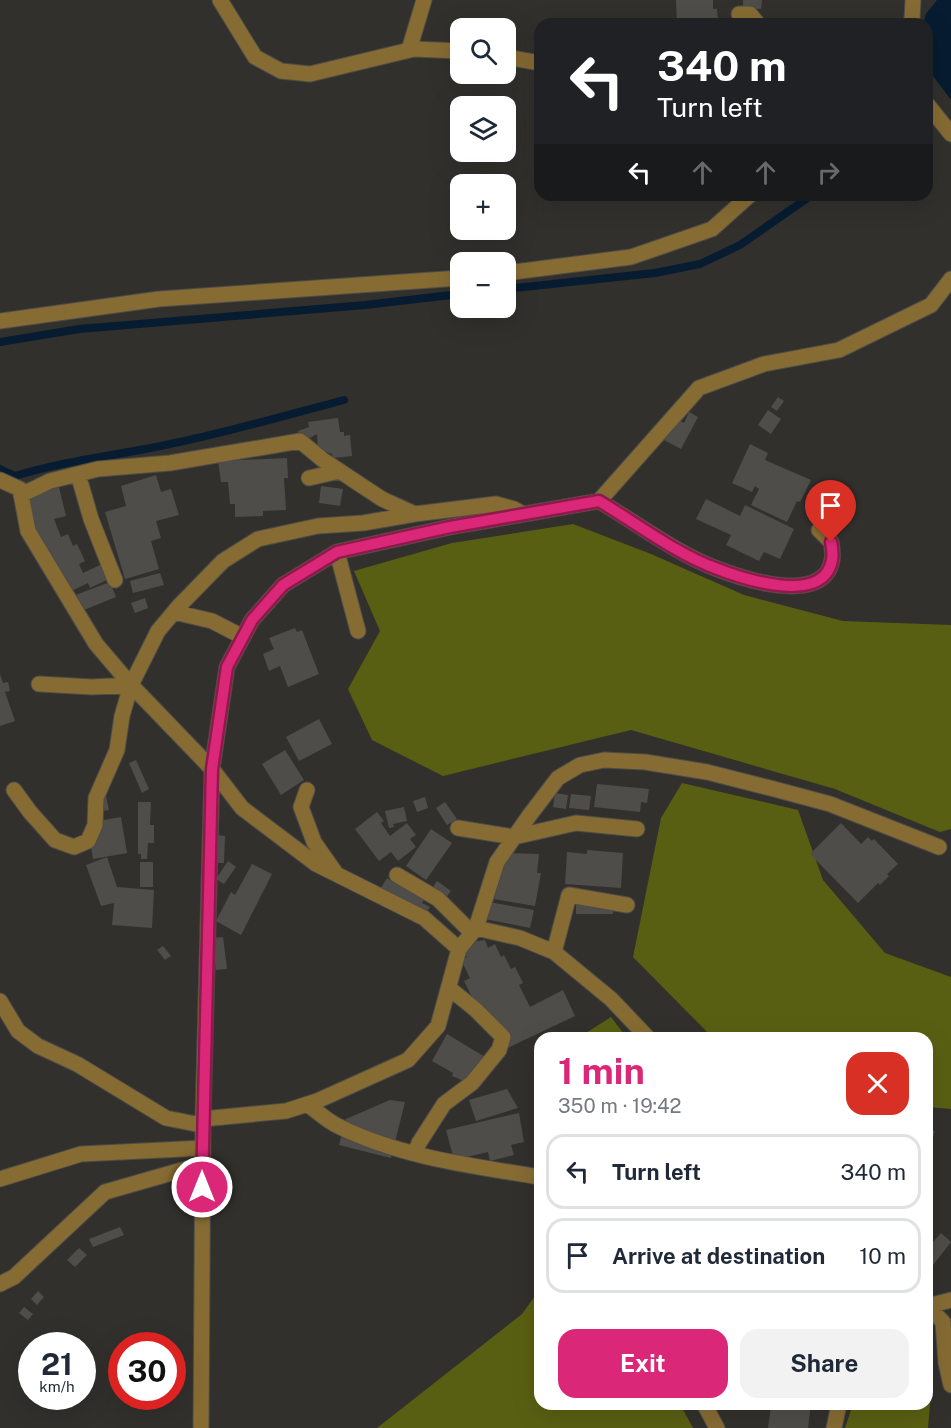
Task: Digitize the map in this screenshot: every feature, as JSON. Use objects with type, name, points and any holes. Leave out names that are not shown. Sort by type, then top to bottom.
[{"type":"street","points":[[220,0],[255,57],[281,71],[310,74],[409,50],[450,51]]},
{"type":"street","points":[[409,50],[424,0]]},
{"type":"street","points":[[912,18],[913,0]]},
{"type":"street","points":[[739,14],[750,14],[753,18]]},
{"type":"street","points":[[516,59],[534,62]]},
{"type":"street","points":[[933,112],[951,134]]},
{"type":"street","points":[[516,272],[631,257],[712,230],[743,201]]},
{"type":"street","points":[[0,321],[159,299],[450,279]]},
{"type":"street","points":[[201,1428],[202,1148],[212,769],[227,667],[252,620],[283,585],[337,552],[405,536],[599,501],[699,388],[764,364],[839,350],[931,305],[951,279]]},
{"type":"street","points":[[21,495],[50,481],[98,469],[170,463],[300,441],[382,499],[415,514]]},
{"type":"street","points":[[309,478],[340,471]]},
{"type":"street","points":[[78,474],[91,519],[115,580]]},
{"type":"street","points":[[0,480],[20,489],[28,531],[96,644],[131,685],[212,769],[242,808],[316,864],[424,918],[459,949]]},
{"type":"street","points":[[599,501],[675,548],[714,568],[786,587],[810,585],[824,576],[832,560],[831,542],[819,530]]},
{"type":"street","points":[[14,790],[55,840],[74,847],[88,841],[95,825],[96,798],[117,750],[122,716],[131,685],[158,631],[223,561],[258,539],[318,526],[363,523],[496,504],[524,514]]},
{"type":"street","points":[[337,552],[358,631]]},
{"type":"street","points":[[174,612],[212,621],[243,637]]},
{"type":"street","points":[[39,684],[92,687],[131,685]]},
{"type":"street","points":[[203,1119],[286,1111],[408,1060],[438,1026],[459,949],[474,930],[497,862],[558,778],[580,765],[604,760],[656,763],[707,772],[830,804],[939,847]]},
{"type":"street","points":[[307,790],[301,807],[314,842],[337,874]]},
{"type":"street","points":[[458,828],[514,837],[576,824],[637,829]]},
{"type":"street","points":[[397,875],[438,899],[474,930],[520,938],[554,952],[611,999],[642,1032]]},
{"type":"street","points":[[554,952],[569,895],[627,905]]},
{"type":"street","points":[[415,1153],[444,1104],[472,1083],[499,1050],[503,1037],[476,1010],[449,988]]},
{"type":"street","points":[[0,1001],[18,1031],[38,1046],[77,1064],[166,1118],[201,1125],[203,1119]]},
{"type":"street","points":[[307,1104],[336,1125],[382,1144],[461,1164],[534,1177]]},
{"type":"street","points":[[0,1179],[81,1154],[202,1148]]},
{"type":"street","points":[[0,1284],[14,1277],[105,1192],[202,1164]]},
{"type":"street","points":[[933,1304],[951,1300]]},
{"type":"street","points":[[933,1312],[944,1323],[946,1363],[951,1385]]},
{"type":"street","points":[[707,1410],[717,1428]]},
{"type":"street","points":[[834,1428],[838,1410]]},
{"type":"green space","points":[[573,524],[651,554],[744,595],[843,621],[951,625],[951,829],[940,832],[835,789],[631,730],[443,776],[372,740],[348,689],[380,631],[354,571],[452,543]]},
{"type":"green space","points":[[682,783],[798,810],[823,880],[885,953],[951,977],[951,1109],[933,1108],[933,1032],[707,1032],[633,957],[661,818]]},
{"type":"green space","points":[[611,1017],[622,1032],[587,1032]]},
{"type":"green space","points":[[534,1297],[534,1410],[683,1410],[693,1428],[377,1428],[522,1314]]},
{"type":"green space","points":[[851,1410],[930,1410],[928,1428],[845,1428]]},
{"type":"water","points":[[937,0],[951,0],[951,100],[933,76],[933,18],[925,18]]},
{"type":"building","points":[[676,0],[713,0],[713,9],[717,9],[718,18],[677,18]]},
{"type":"building","points":[[743,0],[762,0],[761,9],[743,8]]},
{"type":"building","points":[[778,397],[784,401],[777,411],[771,407]]},
{"type":"building","points":[[768,410],[781,419],[771,434],[758,425]]},
{"type":"building","points":[[689,412],[698,417],[681,449],[664,440],[675,418],[684,423]]},
{"type":"building","points":[[338,418],[340,432],[344,432],[344,436],[350,435],[352,456],[333,458],[332,454],[318,449],[317,434],[304,441],[301,439],[298,431],[309,427],[308,422]]},
{"type":"building","points":[[750,444],[768,453],[765,460],[811,480],[787,522],[751,505],[759,489],[755,486],[752,492],[732,483]]},
{"type":"building","points":[[287,458],[288,478],[284,478],[286,510],[263,511],[263,516],[235,517],[235,504],[230,504],[228,482],[221,482],[218,461]]},
{"type":"building","points":[[156,475],[161,492],[171,489],[179,515],[156,521],[161,538],[151,541],[159,569],[125,579],[105,512],[126,506],[121,486]]},
{"type":"building","points":[[58,483],[66,516],[54,519],[61,537],[68,534],[73,546],[77,544],[85,561],[79,564],[83,573],[102,564],[109,579],[90,588],[88,583],[59,597],[20,492]]},
{"type":"building","points":[[321,486],[343,489],[340,506],[319,503]]},
{"type":"building","points":[[706,499],[740,516],[745,505],[794,529],[780,559],[764,552],[759,561],[726,545],[731,535],[696,519]]},
{"type":"building","points":[[160,573],[164,585],[133,593],[130,581]]},
{"type":"building","points":[[110,582],[116,597],[79,612],[73,596]]},
{"type":"building","points":[[145,598],[148,608],[135,613],[131,603]]},
{"type":"building","points":[[295,628],[297,632],[302,630],[319,674],[288,687],[280,666],[269,671],[263,654],[274,649],[269,638]]},
{"type":"building","points":[[0,674],[3,683],[8,682],[10,691],[5,692],[15,721],[0,726]]},
{"type":"building","points":[[319,719],[332,744],[299,761],[286,737]]},
{"type":"building","points":[[285,750],[304,780],[281,795],[262,764]]},
{"type":"building","points":[[136,760],[149,789],[142,793],[129,763]]},
{"type":"building","points":[[597,784],[649,789],[647,803],[641,802],[640,812],[594,807]]},
{"type":"building","points":[[105,791],[109,810],[92,813]]},
{"type":"building","points":[[555,793],[568,795],[566,809],[553,807]]},
{"type":"building","points":[[571,794],[591,796],[589,810],[569,808]]},
{"type":"building","points":[[425,797],[428,808],[417,812],[413,801]]},
{"type":"building","points":[[138,802],[151,802],[150,825],[154,825],[154,843],[148,843],[147,859],[141,859],[141,854],[138,854]]},
{"type":"building","points":[[445,802],[457,819],[447,825],[436,808]]},
{"type":"building","points":[[404,807],[407,821],[393,824],[394,827],[389,828],[385,811]]},
{"type":"building","points":[[377,812],[384,821],[381,823],[390,836],[407,823],[416,835],[410,839],[416,847],[398,861],[391,852],[379,861],[355,829]]},
{"type":"building","points":[[102,813],[104,820],[121,817],[127,853],[93,859],[87,822]]},
{"type":"building","points":[[841,823],[861,844],[868,837],[872,841],[874,839],[898,864],[887,874],[889,876],[880,885],[878,883],[858,903],[810,854]]},
{"type":"building","points":[[431,829],[452,843],[426,880],[406,866]]},
{"type":"building","points":[[216,835],[225,836],[224,863],[215,863]]},
{"type":"building","points":[[587,850],[623,853],[621,888],[565,884],[567,852],[587,854]]},
{"type":"building","points":[[506,853],[539,854],[537,873],[541,873],[535,906],[494,899]]},
{"type":"building","points":[[107,857],[117,887],[154,890],[152,928],[112,925],[114,903],[101,906],[86,865]]},
{"type":"building","points":[[228,861],[236,867],[224,884],[216,879]]},
{"type":"building","points":[[140,862],[153,862],[153,887],[140,887]]},
{"type":"building","points":[[252,864],[272,874],[241,935],[216,921],[231,892],[235,895]]},
{"type":"building","points":[[387,878],[414,892],[424,900],[422,903],[430,907],[420,922],[376,896]]},
{"type":"building","points":[[437,881],[451,891],[442,903],[429,893]]},
{"type":"building","points":[[489,902],[534,910],[530,928],[485,919]]},
{"type":"building","points":[[576,904],[613,904],[613,914],[576,914]]},
{"type":"building","points":[[223,937],[227,969],[216,970],[212,938]]},
{"type":"building","points":[[485,940],[488,948],[495,944],[501,957],[504,955],[511,969],[515,967],[523,983],[519,985],[530,1007],[563,990],[575,1016],[541,1032],[534,1032],[534,1035],[503,1050],[464,981],[470,978],[461,960],[467,957],[460,943]]},
{"type":"building","points":[[163,946],[171,956],[165,960],[157,950]]},
{"type":"building","points":[[447,1034],[485,1057],[469,1083],[452,1076],[453,1073],[432,1061]]},
{"type":"building","points":[[507,1089],[518,1108],[476,1121],[469,1100]]},
{"type":"building","points":[[390,1100],[405,1102],[391,1158],[339,1145],[346,1119]]},
{"type":"building","points":[[519,1113],[524,1142],[511,1145],[514,1155],[490,1161],[488,1152],[454,1160],[446,1130]]},
{"type":"building","points":[[120,1227],[124,1235],[93,1247],[89,1239]]},
{"type":"building","points":[[941,1233],[951,1242],[933,1265],[933,1242]]},
{"type":"building","points":[[79,1248],[87,1255],[75,1267],[67,1260]]},
{"type":"building","points":[[38,1291],[44,1297],[37,1305],[31,1299]]},
{"type":"building","points":[[24,1307],[33,1314],[28,1320],[19,1313]]},
{"type":"building","points":[[770,1410],[810,1410],[808,1428],[768,1428]]},
{"type":"waterway","points":[[516,288],[655,273],[700,264],[740,245],[803,201]]},
{"type":"waterway","points":[[0,342],[79,329],[365,305],[450,295]]},
{"type":"waterway","points":[[0,469],[15,476],[62,464],[192,439],[344,400]]},
{"type":"route","points":[[202,1187],[212,769],[227,667],[252,620],[283,585],[337,552],[450,527],[599,501],[675,548],[714,568],[786,587],[810,585],[824,576],[832,560],[831,542]]}]
